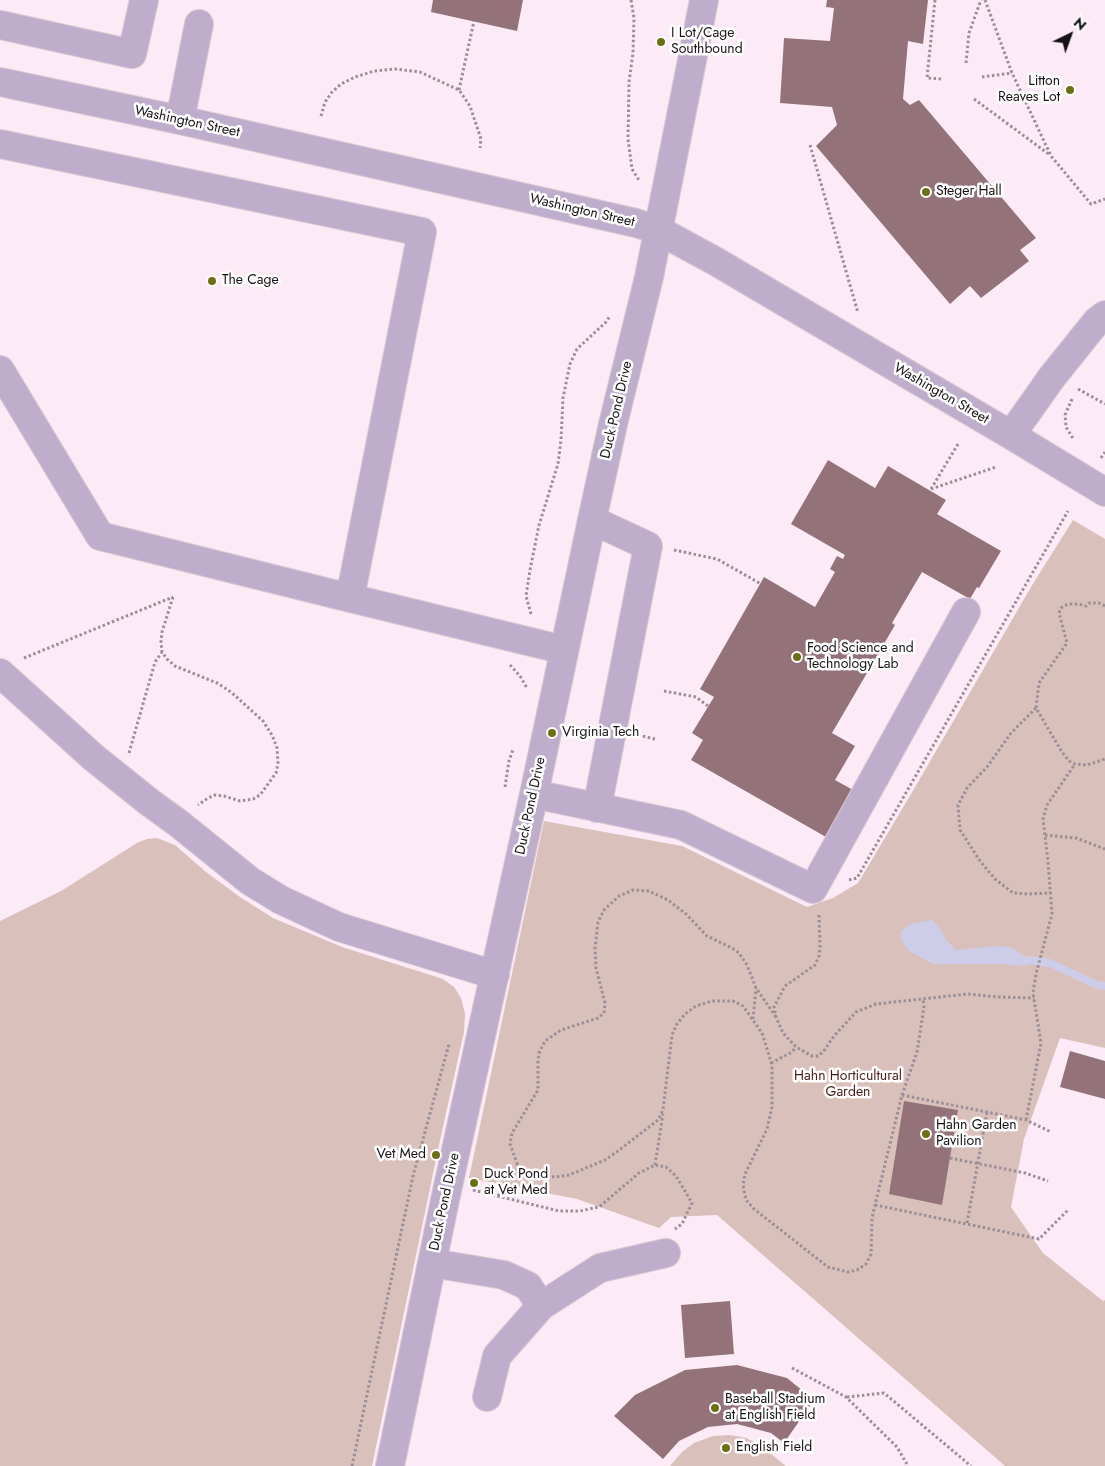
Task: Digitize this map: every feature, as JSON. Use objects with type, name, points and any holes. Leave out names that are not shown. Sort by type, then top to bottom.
[{"type":"street","points":[[0,25],[132,54],[144,0]]},
{"type":"street","name":"Duck Pond Drive","points":[[390,1466],[452,1168],[592,520],[658,230],[704,0]]},
{"type":"street","points":[[180,120],[199,24]]},
{"type":"street","name":"Washington Street","points":[[0,82],[180,120],[618,219],[658,230],[689,246],[1105,492]]},
{"type":"street","points":[[0,144],[422,232],[350,598]]},
{"type":"street","points":[[1011,435],[1052,377],[1105,315]]},
{"type":"street","points":[[0,370],[100,536],[564,650]]},
{"type":"street","points":[[592,520],[648,546],[597,808]]},
{"type":"street","points":[[534,794],[681,825],[813,889],[966,612]]},
{"type":"street","points":[[11,666],[93,757],[250,881],[282,900],[339,927],[495,974]]},
{"type":"street","points":[[487,1397],[497,1356],[540,1306],[600,1268],[666,1243]]},
{"type":"street","points":[[432,1263],[504,1275],[528,1286],[540,1306]]},
{"type":"path","points":[[631,0],[634,18],[633,53],[629,82],[628,139],[632,169],[642,186]]},
{"type":"path","points":[[934,0],[927,78],[943,79]]},
{"type":"path","points":[[966,63],[969,33],[981,0]]},
{"type":"path","points":[[985,0],[1012,73],[1050,156]]},
{"type":"path","points":[[459,90],[474,21]]},
{"type":"path","points":[[321,116],[325,102],[332,92],[341,84],[355,77],[374,71],[395,69],[420,72],[459,90],[473,114],[481,139],[480,148]]},
{"type":"path","points":[[982,77],[1012,73]]},
{"type":"path","points":[[974,99],[1050,156],[1091,204],[1105,199]]},
{"type":"path","points":[[810,145],[858,313]]},
{"type":"path","points":[[531,615],[526,596],[539,525],[558,464],[563,398],[570,364],[577,349],[606,322],[614,309]]},
{"type":"path","points":[[1077,444],[1066,427],[1065,415],[1077,389],[1083,382]]},
{"type":"path","points":[[1077,389],[1105,404]]},
{"type":"path","points":[[958,444],[931,490],[996,466]]},
{"type":"path","points":[[1101,458],[1105,452]]},
{"type":"path","points":[[857,878],[1068,511]]},
{"type":"path","points":[[690,552],[717,559],[761,584]]},
{"type":"path","points":[[11,666],[173,597],[162,632],[162,652],[175,666],[217,683],[231,692],[263,721],[272,735],[277,748],[278,763],[276,773],[260,795],[253,799],[240,801],[215,795],[201,802],[196,807]]},
{"type":"path","points":[[1051,893],[1013,893],[994,879],[960,830],[958,804],[967,788],[987,767],[1011,733],[1036,708],[1040,683],[1067,643],[1059,613],[1062,608],[1068,604],[1086,606],[1089,603],[1099,603],[1105,606]]},
{"type":"path","points":[[122,781],[155,662],[162,652]]},
{"type":"path","points":[[664,691],[696,697],[708,706]]},
{"type":"path","points":[[1036,708],[1069,761],[1087,765],[1105,759]]},
{"type":"path","points":[[1026,1120],[1041,1043],[1033,993],[1044,940],[1052,914],[1043,819],[1047,805],[1076,764]]},
{"type":"path","points":[[1045,836],[1076,838],[1105,849]]},
{"type":"path","points":[[776,1018],[774,1007],[785,986],[816,965],[819,956],[820,916],[813,889]]},
{"type":"path","points":[[663,1110],[658,1120],[618,1152],[605,1160],[569,1175],[544,1176],[526,1171],[518,1166],[510,1144],[512,1133],[538,1090],[539,1053],[545,1041],[562,1030],[598,1018],[604,1013],[606,1003],[596,968],[598,922],[604,910],[619,896],[633,890],[649,891],[668,900],[693,921],[707,936],[739,953],[747,965],[756,988],[776,1018],[783,1033],[796,1047],[812,1056],[818,1056],[856,1012],[876,1004],[967,994],[998,998],[1034,998]]},
{"type":"path","points":[[753,1019],[756,988]]},
{"type":"path","points":[[655,1165],[672,1035],[677,1024],[685,1014],[696,1006],[712,1001],[733,1001],[743,1006],[762,1033],[771,1062],[772,1107],[767,1129],[745,1174],[743,1185],[746,1200],[754,1209],[828,1267],[848,1272],[857,1270],[866,1264],[871,1254],[872,1218],[902,1095],[917,1052],[924,1008],[923,999]]},
{"type":"path","points":[[352,1466],[414,1176],[451,1035]]},
{"type":"path","points":[[771,1062],[792,1052],[796,1047]]},
{"type":"path","points":[[902,1095],[1026,1120],[1051,1132]]},
{"type":"path","points":[[967,1223],[987,1112]]},
{"type":"path","points":[[950,1158],[1025,1173],[1048,1181]]},
{"type":"path","points":[[473,1190],[559,1211],[580,1211],[599,1207],[639,1173],[655,1165],[666,1167],[676,1176],[692,1203],[682,1224],[666,1243]]},
{"type":"path","points":[[498,1196],[518,1166]]},
{"type":"path","points":[[875,1205],[1039,1239],[1069,1209]]},
{"type":"path","points":[[792,1368],[846,1397],[897,1447],[908,1466]]},
{"type":"path","points":[[846,1397],[884,1393],[971,1466]]},
{"type":"green space","name":"Hahn Horticultural Garden","points":[[1073,520],[1105,539],[1105,1048],[1060,1038],[1024,1139],[1011,1207],[1043,1253],[1103,1301],[1105,1300],[1105,1466],[1005,1466],[717,1215],[671,1217],[659,1228],[577,1199],[469,1178],[544,821],[682,846],[807,907],[833,898],[858,883],[1031,587]]},
{"type":"green space","points":[[157,838],[175,845],[206,872],[273,918],[342,947],[443,979],[454,987],[461,998],[465,1013],[464,1032],[372,1466],[0,1466],[0,921],[61,891],[137,843]]},
{"type":"green space","name":"Baseball Stadium at English Field","points":[[730,1435],[746,1438],[760,1445],[786,1466],[670,1466],[682,1452],[694,1443],[713,1436]]},
{"type":"water","points":[[932,920],[955,950],[998,946],[1012,948],[1030,960],[1026,966],[933,964],[909,951],[901,940],[901,931],[911,924]]},
{"type":"building","points":[[433,0],[523,0],[517,31],[431,12]]},
{"type":"building","name":"Steger Hall","points":[[827,0],[928,0],[923,44],[908,41],[903,99],[910,105],[919,100],[1036,238],[1020,250],[1029,261],[981,298],[970,286],[950,304],[816,146],[837,125],[832,107],[780,103],[784,38],[830,41],[834,8],[826,7]]},
{"type":"building","name":"Food Science and Technology Lab","points":[[828,460],[875,488],[888,466],[946,500],[937,514],[1001,551],[979,588],[977,587],[970,599],[922,572],[892,623],[895,625],[832,733],[855,746],[835,780],[853,790],[826,837],[691,760],[703,740],[692,733],[714,697],[700,689],[764,577],[815,607],[835,572],[830,569],[837,556],[843,559],[845,555],[791,524]]},
{"type":"building","points":[[1070,1051],[1105,1061],[1105,1099],[1060,1087]]},
{"type":"building","name":"Hahn Garden Pavilion","points":[[904,1101],[958,1110],[942,1205],[889,1194]]},
{"type":"building","name":"Baseball Stadium at English Field","points":[[730,1301],[734,1354],[685,1358],[681,1305]]},
{"type":"building","name":"Baseball Stadium at English Field","points":[[737,1365],[787,1378],[814,1400],[784,1443],[771,1433],[737,1424],[708,1427],[679,1441],[663,1459],[614,1416],[635,1395],[685,1370]]},
{"type":"waterway","points":[[1030,960],[1050,963],[1097,985],[1105,986]]},
{"type":"place","name":"I Lot/Cage Southbound","points":[[661,42]]},
{"type":"place","name":"Litton Reaves Lot","points":[[1070,90]]},
{"type":"place","name":"Steger Hall","points":[[926,192]]},
{"type":"place","name":"The Cage","points":[[212,281]]},
{"type":"place","name":"Food Science and Technology Lab","points":[[797,657]]},
{"type":"place","name":"Virginia Tech","points":[[552,733]]},
{"type":"place","name":"Hahn Garden Pavilion","points":[[926,1134]]},
{"type":"place","name":"Vet Med","points":[[436,1155]]},
{"type":"place","name":"Duck Pond at Vet Med","points":[[474,1183]]},
{"type":"place","name":"Baseball Stadium at English Field","points":[[715,1408]]},
{"type":"place","name":"English Field","points":[[726,1448]]}]
